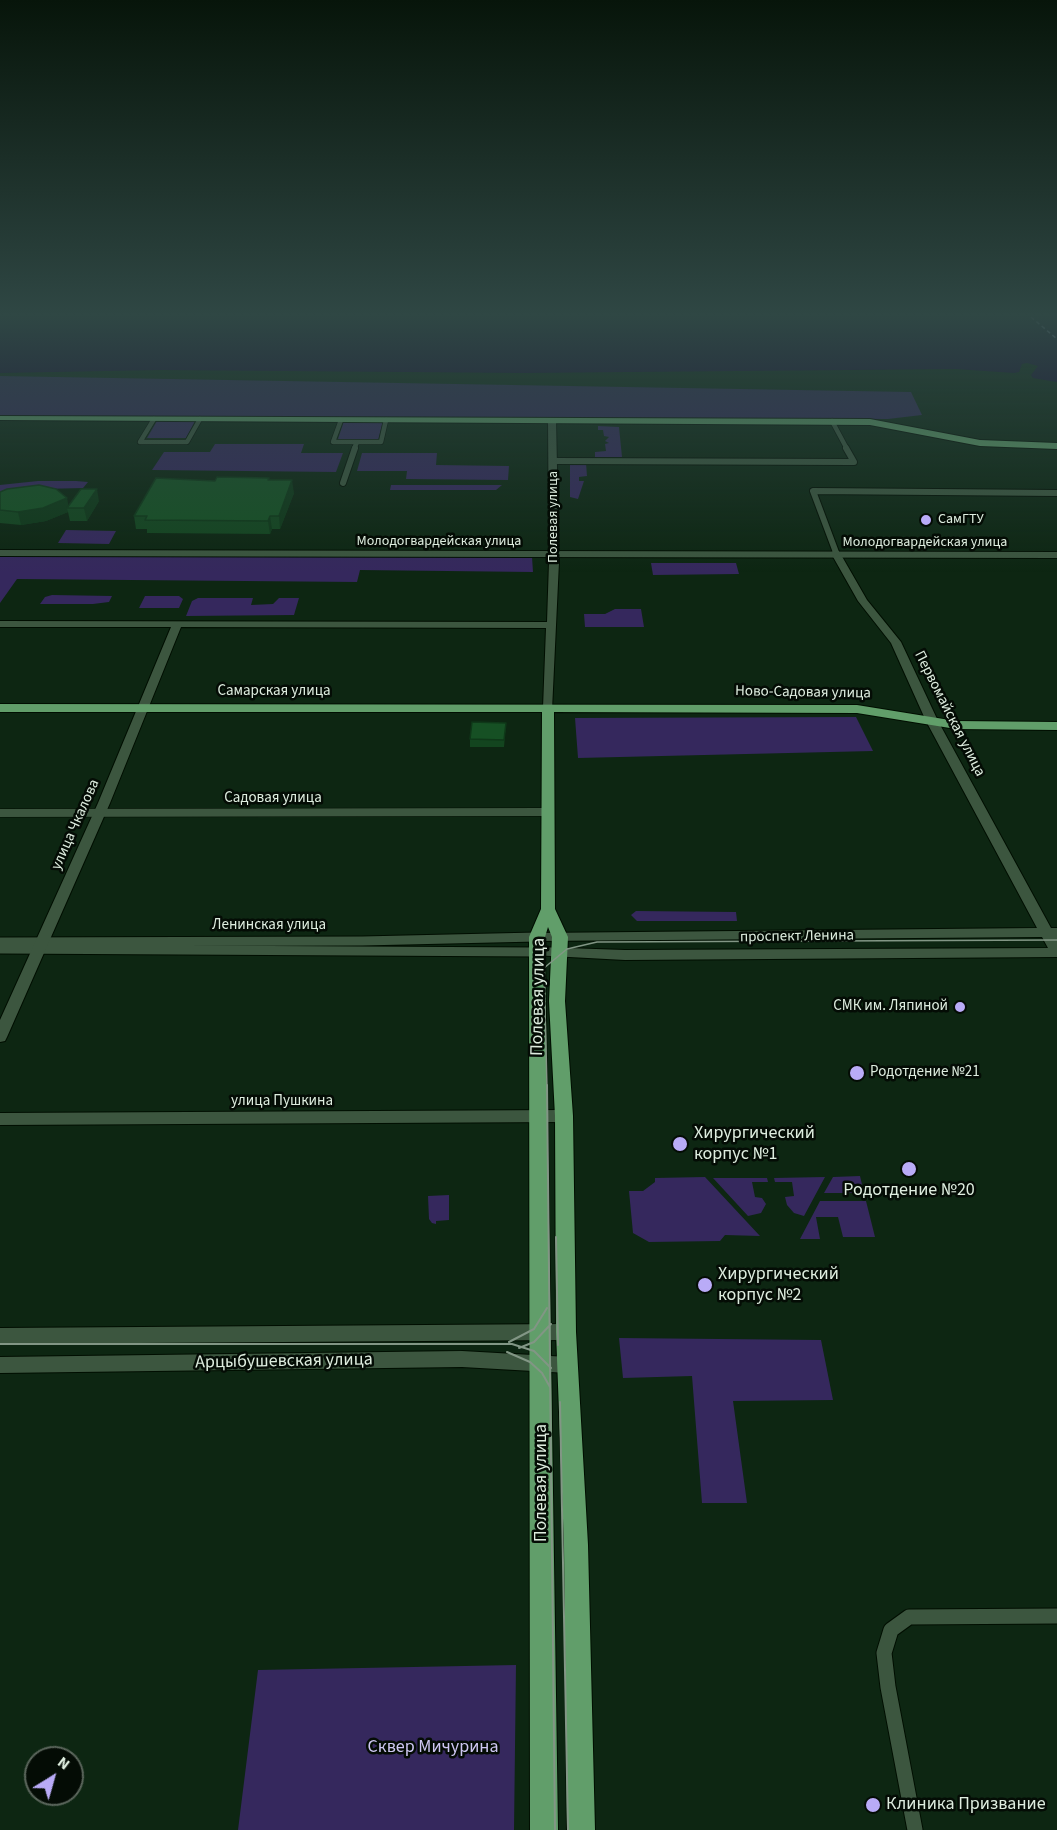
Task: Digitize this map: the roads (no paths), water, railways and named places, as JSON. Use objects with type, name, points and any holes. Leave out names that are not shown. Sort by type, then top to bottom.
[{"type":"main road","points":[[0,419],[832,421],[891,424],[964,440],[1010,446],[1057,446]]},
{"type":"main road","name":"Самарская улица","points":[[0,708],[548,708]]},
{"type":"main road","points":[[548,708],[546,812],[548,909]]},
{"type":"main road","name":"Ново-Садовая улица","points":[[548,708],[858,709],[956,725],[1057,726]]},
{"type":"main road","name":"Полевая улица","points":[[544,1830],[537,945],[548,909]]},
{"type":"main road","name":"Полевая улица","points":[[548,909],[559,945],[557,1001],[564,1116],[566,1332],[576,1545],[582,1830]]},
{"type":"street","points":[[154,419],[140,442],[187,442],[200,419]]},
{"type":"street","points":[[341,420],[333,442],[381,442],[386,420]]},
{"type":"street","name":"Полевая улица","points":[[548,708],[554,555],[552,420]]},
{"type":"street","points":[[554,461],[854,462],[832,421]]},
{"type":"street","points":[[343,483],[357,442]]},
{"type":"street","name":"Первомайская улица","points":[[1057,493],[813,491],[837,555],[863,601],[896,642],[932,721],[1052,932],[1057,952]]},
{"type":"street","name":"Молодогвардейская улица","points":[[0,553],[1057,555]]},
{"type":"street","points":[[0,624],[550,625]]},
{"type":"street","name":"улица Чкалова","points":[[0,1036],[144,709],[177,624]]},
{"type":"street","name":"Садовая улица","points":[[0,813],[546,812]]},
{"type":"street","name":"проспект Ленина","points":[[559,945],[1052,932]]},
{"type":"street","name":"Ленинская улица","points":[[0,949],[40,945],[362,941],[537,945]]},
{"type":"street","name":"Ленинская улица","points":[[0,942],[40,945],[537,945]]},
{"type":"street","name":"проспект Ленина","points":[[537,945],[1057,952]]},
{"type":"street","name":"улица Пушкина","points":[[0,1119],[564,1116]]},
{"type":"street","name":"Арцыбушевская улица","points":[[0,1336],[566,1332]]},
{"type":"street","name":"Арцыбушевская улица","points":[[0,1365],[462,1359],[568,1365]]},
{"type":"street","points":[[915,1830],[888,1687],[884,1653],[891,1630],[909,1617],[1057,1616]]},
{"type":"tram line","points":[[547,1087],[544,968],[567,949],[597,942],[1057,940]]},
{"type":"tram line","points":[[547,1085],[550,1326]]},
{"type":"tram line","points":[[556,1237],[558,1345]]},
{"type":"tram line","points":[[509,1342],[534,1329],[547,1308]]},
{"type":"tram line","points":[[521,1347],[534,1342],[550,1326]]},
{"type":"tram line","points":[[550,1326],[550,1367]]},
{"type":"tram line","points":[[0,1344],[512,1344],[521,1347]]},
{"type":"tram line","points":[[521,1347],[534,1351],[550,1367]]},
{"type":"tram line","points":[[507,1352],[530,1362],[542,1373],[550,1387]]},
{"type":"tram line","points":[[550,1367],[555,1830]]},
{"type":"tram line","points":[[560,1402],[568,1830]]},
{"type":"place","name":"СамГТУ","points":[[926,520]]},
{"type":"place","name":"СМК им. Ляпиной","points":[[960,1007]]},
{"type":"place","name":"Родотдение №21","points":[[857,1073]]},
{"type":"place","name":"Хирургический корпус №1","points":[[680,1144]]},
{"type":"place","name":"Родотдение №20","points":[[909,1169]]},
{"type":"place","name":"Хирургический корпус №2","points":[[705,1285]]},
{"type":"place","name":"Клиника Призвание","points":[[873,1805]]},
{"type":"park label","name":"Сквер Мичурина","points":[[433,1748]]}]
